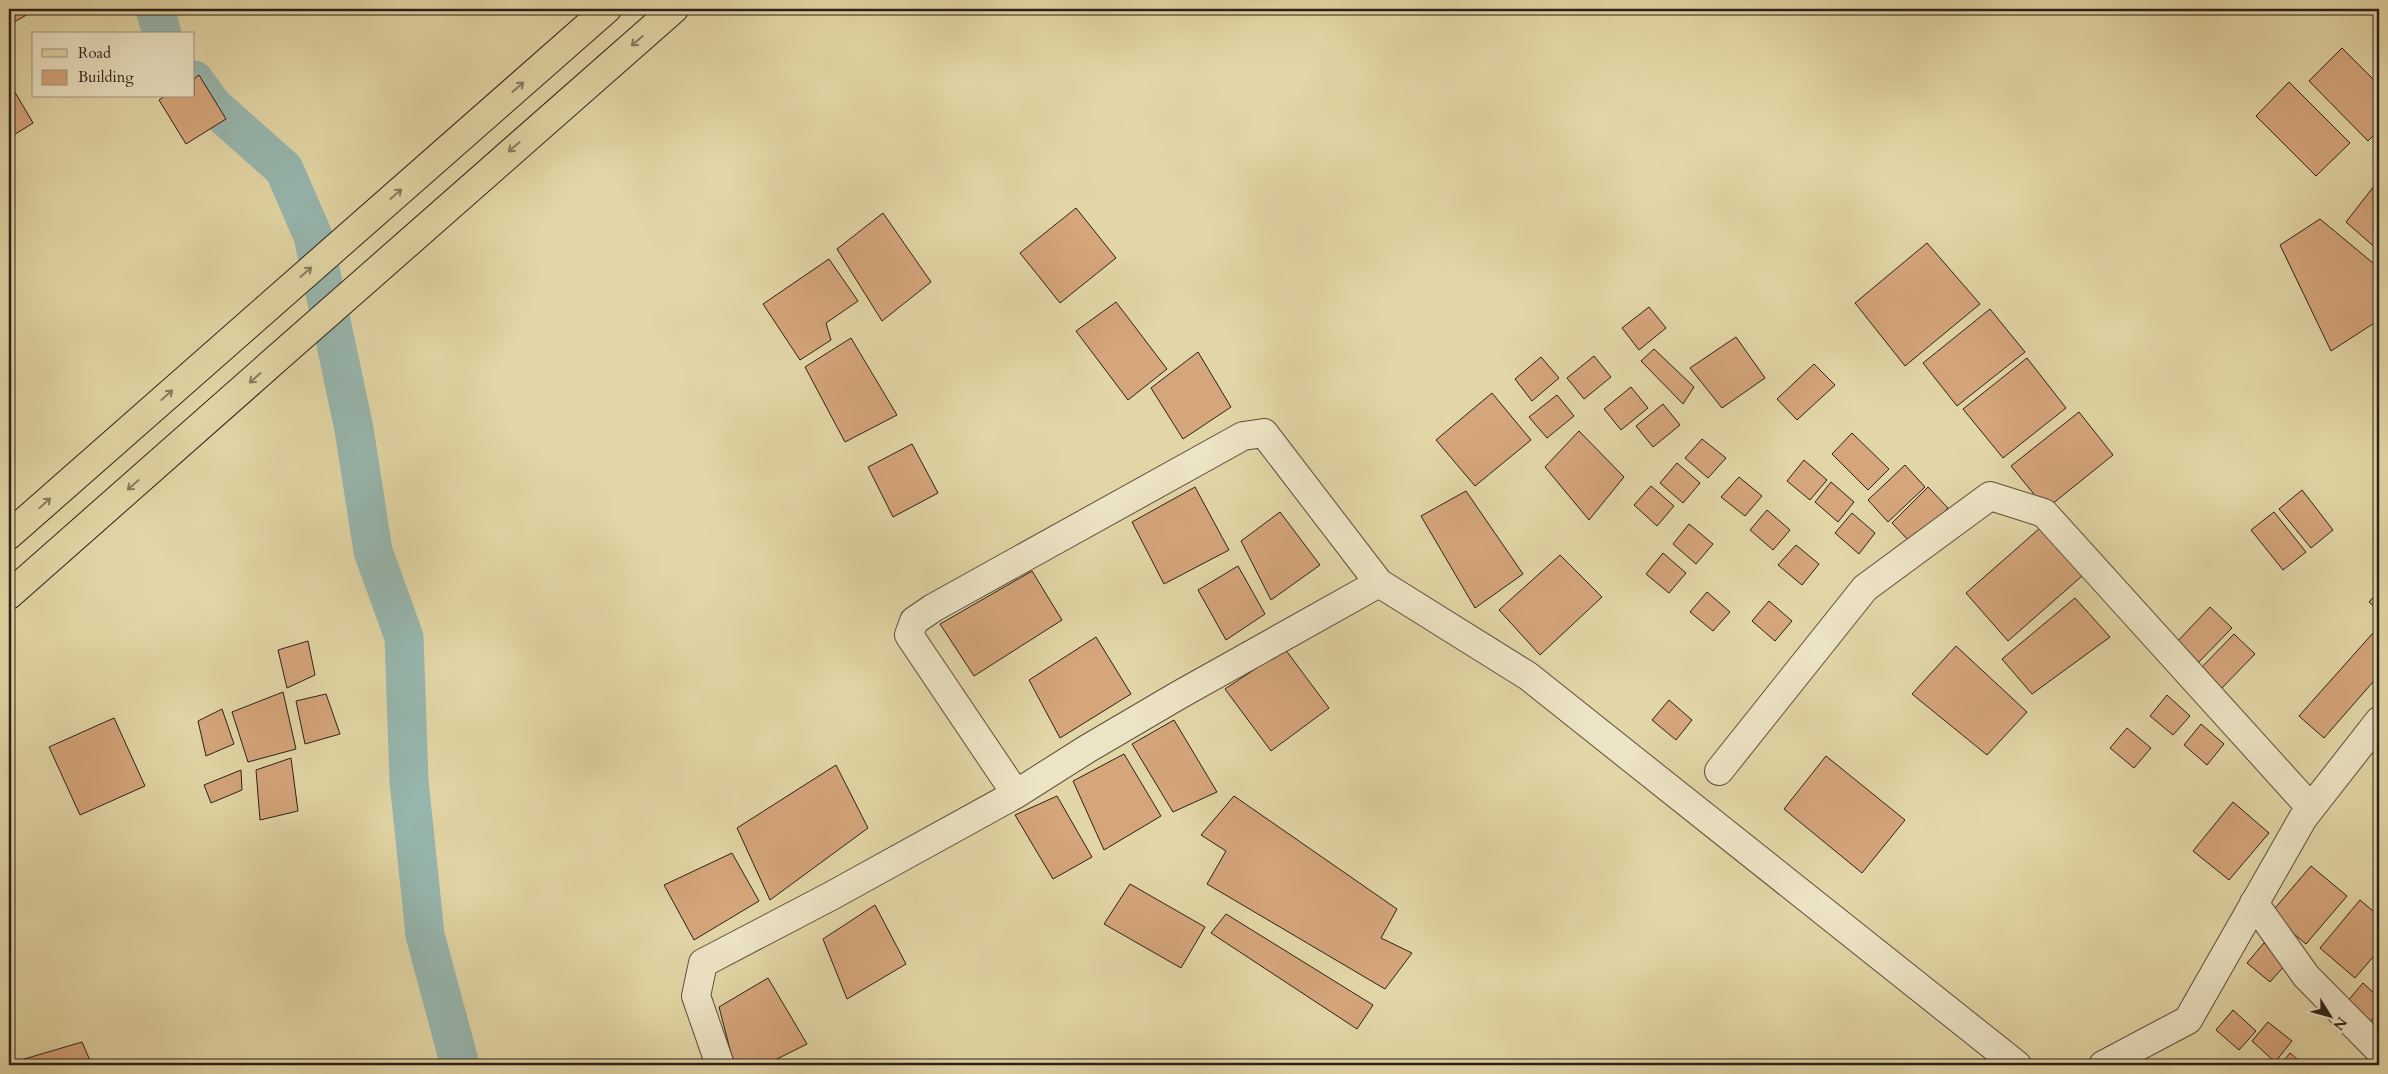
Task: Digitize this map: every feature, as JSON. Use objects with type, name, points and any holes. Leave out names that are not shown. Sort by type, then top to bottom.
[{"type":"main road","points":[[9,535],[607,9]]},
{"type":"main road","points":[[9,595],[292,346],[375,270],[674,9]]},
{"type":"street","points":[[1016,794],[909,635],[914,621],[932,608],[1243,436],[1264,433],[1379,582],[1528,676],[2017,1065]]},
{"type":"street","points":[[1719,771],[1865,588],[1990,496],[2044,513],[2311,808]]},
{"type":"street","points":[[720,1065],[696,996],[702,963],[831,896],[1016,794],[1171,700],[1379,582]]},
{"type":"street","points":[[2102,1065],[2188,1020],[2303,818],[2379,721]]},
{"type":"street","points":[[2254,903],[2306,976],[2379,1050]]},
{"type":"building","points":[[9,9],[37,9],[9,25]]},
{"type":"building","points":[[2342,48],[2379,85],[2379,130],[2368,141],[2309,81]]},
{"type":"building","points":[[199,75],[226,119],[186,144],[159,100],[162,98],[195,98],[195,78]]},
{"type":"building","points":[[9,82],[33,123],[9,138]]},
{"type":"building","points":[[2289,82],[2350,143],[2316,176],[2256,116]]},
{"type":"building","points":[[2379,182],[2379,251],[2346,222]]},
{"type":"building","points":[[1076,208],[1116,258],[1060,303],[1020,253]]},
{"type":"building","points":[[883,213],[931,282],[882,321],[837,249]]},
{"type":"building","points":[[2320,219],[2379,268],[2379,320],[2331,351],[2280,245]]},
{"type":"building","points":[[1927,243],[1980,304],[1905,366],[1855,303]]},
{"type":"building","points":[[829,259],[858,301],[826,323],[831,340],[800,360],[763,304]]},
{"type":"building","points":[[1116,302],[1167,369],[1128,400],[1076,331]]},
{"type":"building","points":[[1649,307],[1666,328],[1639,350],[1622,328]]},
{"type":"building","points":[[1990,309],[2025,352],[1957,406],[1923,363]]},
{"type":"building","points":[[1736,337],[1765,378],[1722,408],[1690,368]]},
{"type":"building","points":[[851,338],[897,415],[845,442],[805,367]]},
{"type":"building","points":[[1654,349],[1694,387],[1683,404],[1641,361]]},
{"type":"building","points":[[1198,352],[1231,407],[1183,439],[1151,388]]},
{"type":"building","points":[[1594,356],[1611,377],[1584,399],[1567,378]]},
{"type":"building","points":[[1541,357],[1559,378],[1532,401],[1515,379]]},
{"type":"building","points":[[2027,358],[2066,408],[2003,458],[1963,409]]},
{"type":"building","points":[[1814,364],[1835,385],[1797,420],[1777,399]]},
{"type":"building","points":[[1631,387],[1648,408],[1621,430],[1604,409]]},
{"type":"building","points":[[1492,393],[1531,440],[1475,486],[1436,440]]},
{"type":"building","points":[[1557,395],[1574,416],[1547,438],[1529,417]]},
{"type":"building","points":[[1663,404],[1680,425],[1653,447],[1636,426]]},
{"type":"building","points":[[2079,412],[2113,455],[2046,509],[2011,466]]},
{"type":"building","points":[[1579,431],[1624,477],[1589,520],[1545,467]]},
{"type":"building","points":[[1852,433],[1889,469],[1868,490],[1832,454]]},
{"type":"building","points":[[1702,439],[1726,458],[1708,478],[1685,458]]},
{"type":"building","points":[[912,444],[938,493],[893,517],[868,467]]},
{"type":"building","points":[[1804,460],[1827,480],[1810,500],[1787,481]]},
{"type":"building","points":[[1677,463],[1700,483],[1683,503],[1660,483]]},
{"type":"building","points":[[1905,465],[1925,487],[1888,522],[1868,500]]},
{"type":"building","points":[[1739,477],[1762,496],[1745,516],[1721,497]]},
{"type":"building","points":[[1831,482],[1854,502],[1838,522],[1815,502]]},
{"type":"building","points":[[1651,486],[1674,506],[1657,526],[1634,505]]},
{"type":"building","points":[[1195,487],[1229,550],[1164,584],[1132,522]]},
{"type":"building","points":[[1928,487],[1948,508],[1912,544],[1892,523]]},
{"type":"building","points":[[2302,490],[2333,530],[2311,548],[2279,509]]},
{"type":"building","points":[[1466,491],[1523,574],[1475,608],[1421,516]]},
{"type":"building","points":[[1767,510],[1790,530],[1773,550],[1750,530]]},
{"type":"building","points":[[1280,512],[1320,565],[1271,600],[1241,541]]},
{"type":"building","points":[[2274,512],[2306,552],[2283,570],[2251,530]]},
{"type":"building","points":[[1852,513],[1875,533],[1859,554],[1835,533]]},
{"type":"building","points":[[1689,524],[1713,544],[1696,564],[1673,544]]},
{"type":"building","points":[[2040,528],[2082,576],[2008,641],[1966,593]]},
{"type":"building","points":[[1796,545],[1819,564],[1802,585],[1778,565]]},
{"type":"building","points":[[1663,553],[1686,573],[1669,593],[1646,574]]},
{"type":"building","points":[[1560,555],[1602,597],[1540,655],[1499,610]]},
{"type":"building","points":[[1238,566],[1265,614],[1226,640],[1198,590]]},
{"type":"building","points":[[1032,571],[1062,620],[974,676],[940,624]]},
{"type":"building","points":[[2379,591],[2379,611],[2369,602]]},
{"type":"building","points":[[1707,592],[1730,612],[1713,631],[1690,612]]},
{"type":"building","points":[[2075,598],[2110,637],[2032,694],[2002,659]]},
{"type":"building","points":[[1769,601],[1792,621],[1775,641],[1752,621]]},
{"type":"building","points":[[2210,607],[2232,628],[2196,665],[2175,644]]},
{"type":"building","points":[[2373,633],[2379,639],[2379,675],[2324,738],[2299,716]]},
{"type":"building","points":[[2234,634],[2255,654],[2219,691],[2198,671]]},
{"type":"building","points":[[1096,637],[1131,694],[1060,738],[1029,680]]},
{"type":"building","points":[[308,641],[315,675],[287,688],[278,650]]},
{"type":"building","points":[[1956,646],[2027,712],[1987,755],[1912,694]]},
{"type":"building","points":[[1285,649],[1329,708],[1271,751],[1225,689]]},
{"type":"building","points":[[283,692],[296,749],[248,762],[232,712]]},
{"type":"building","points":[[326,694],[340,734],[305,744],[296,701]]},
{"type":"building","points":[[2167,695],[2190,716],[2173,735],[2150,716]]},
{"type":"building","points":[[1669,700],[1692,720],[1676,740],[1652,720]]},
{"type":"building","points":[[222,709],[234,744],[206,756],[198,721]]},
{"type":"building","points":[[114,718],[145,786],[80,815],[49,747]]},
{"type":"building","points":[[1174,720],[1217,792],[1173,812],[1132,744]]},
{"type":"building","points":[[2201,724],[2224,744],[2207,765],[2184,745]]},
{"type":"building","points":[[2127,728],[2151,748],[2134,768],[2110,748]]},
{"type":"building","points":[[1124,754],[1161,816],[1104,850],[1073,781]]},
{"type":"building","points":[[1826,756],[1905,820],[1862,873],[1784,809]]},
{"type":"building","points":[[291,758],[298,811],[260,820],[256,770]]},
{"type":"building","points":[[836,765],[868,828],[770,900],[737,828]]},
{"type":"building","points":[[241,770],[242,790],[211,803],[204,785]]},
{"type":"building","points":[[1057,796],[1092,857],[1053,879],[1015,815]]},
{"type":"building","points":[[1234,796],[1397,909],[1381,938],[1412,953],[1385,989],[1207,884],[1226,851],[1201,835]]},
{"type":"building","points":[[2233,802],[2269,833],[2229,880],[2193,851]]},
{"type":"building","points":[[732,853],[759,901],[694,940],[664,885]]},
{"type":"building","points":[[2311,866],[2347,896],[2306,944],[2270,914]]},
{"type":"building","points":[[1130,884],[1205,927],[1181,968],[1104,924]]},
{"type":"building","points":[[2360,900],[2379,916],[2379,950],[2355,978],[2320,948]]},
{"type":"building","points":[[875,905],[906,964],[847,999],[823,939]]},
{"type":"building","points":[[1226,914],[1373,1005],[1357,1029],[1211,933]]},
{"type":"building","points":[[2264,943],[2287,963],[2270,982],[2247,963]]},
{"type":"building","points":[[768,978],[807,1044],[765,1065],[734,1065],[719,1007]]},
{"type":"building","points":[[2363,983],[2379,998],[2379,1011],[2369,1023],[2346,1003]]},
{"type":"building","points":[[2233,1010],[2256,1031],[2239,1050],[2216,1030]]},
{"type":"building","points":[[2268,1022],[2292,1041],[2275,1062],[2252,1041]]},
{"type":"building","points":[[82,1042],[92,1065],[15,1065],[14,1062]]},
{"type":"building","points":[[2290,1053],[2304,1065],[2280,1065]]},
{"type":"waterway","points":[[155,9],[161,32]]},
{"type":"waterway","points":[[195,81],[212,105],[284,169],[313,236],[354,429],[373,551],[404,637],[409,781],[425,935],[460,1065]]}]
